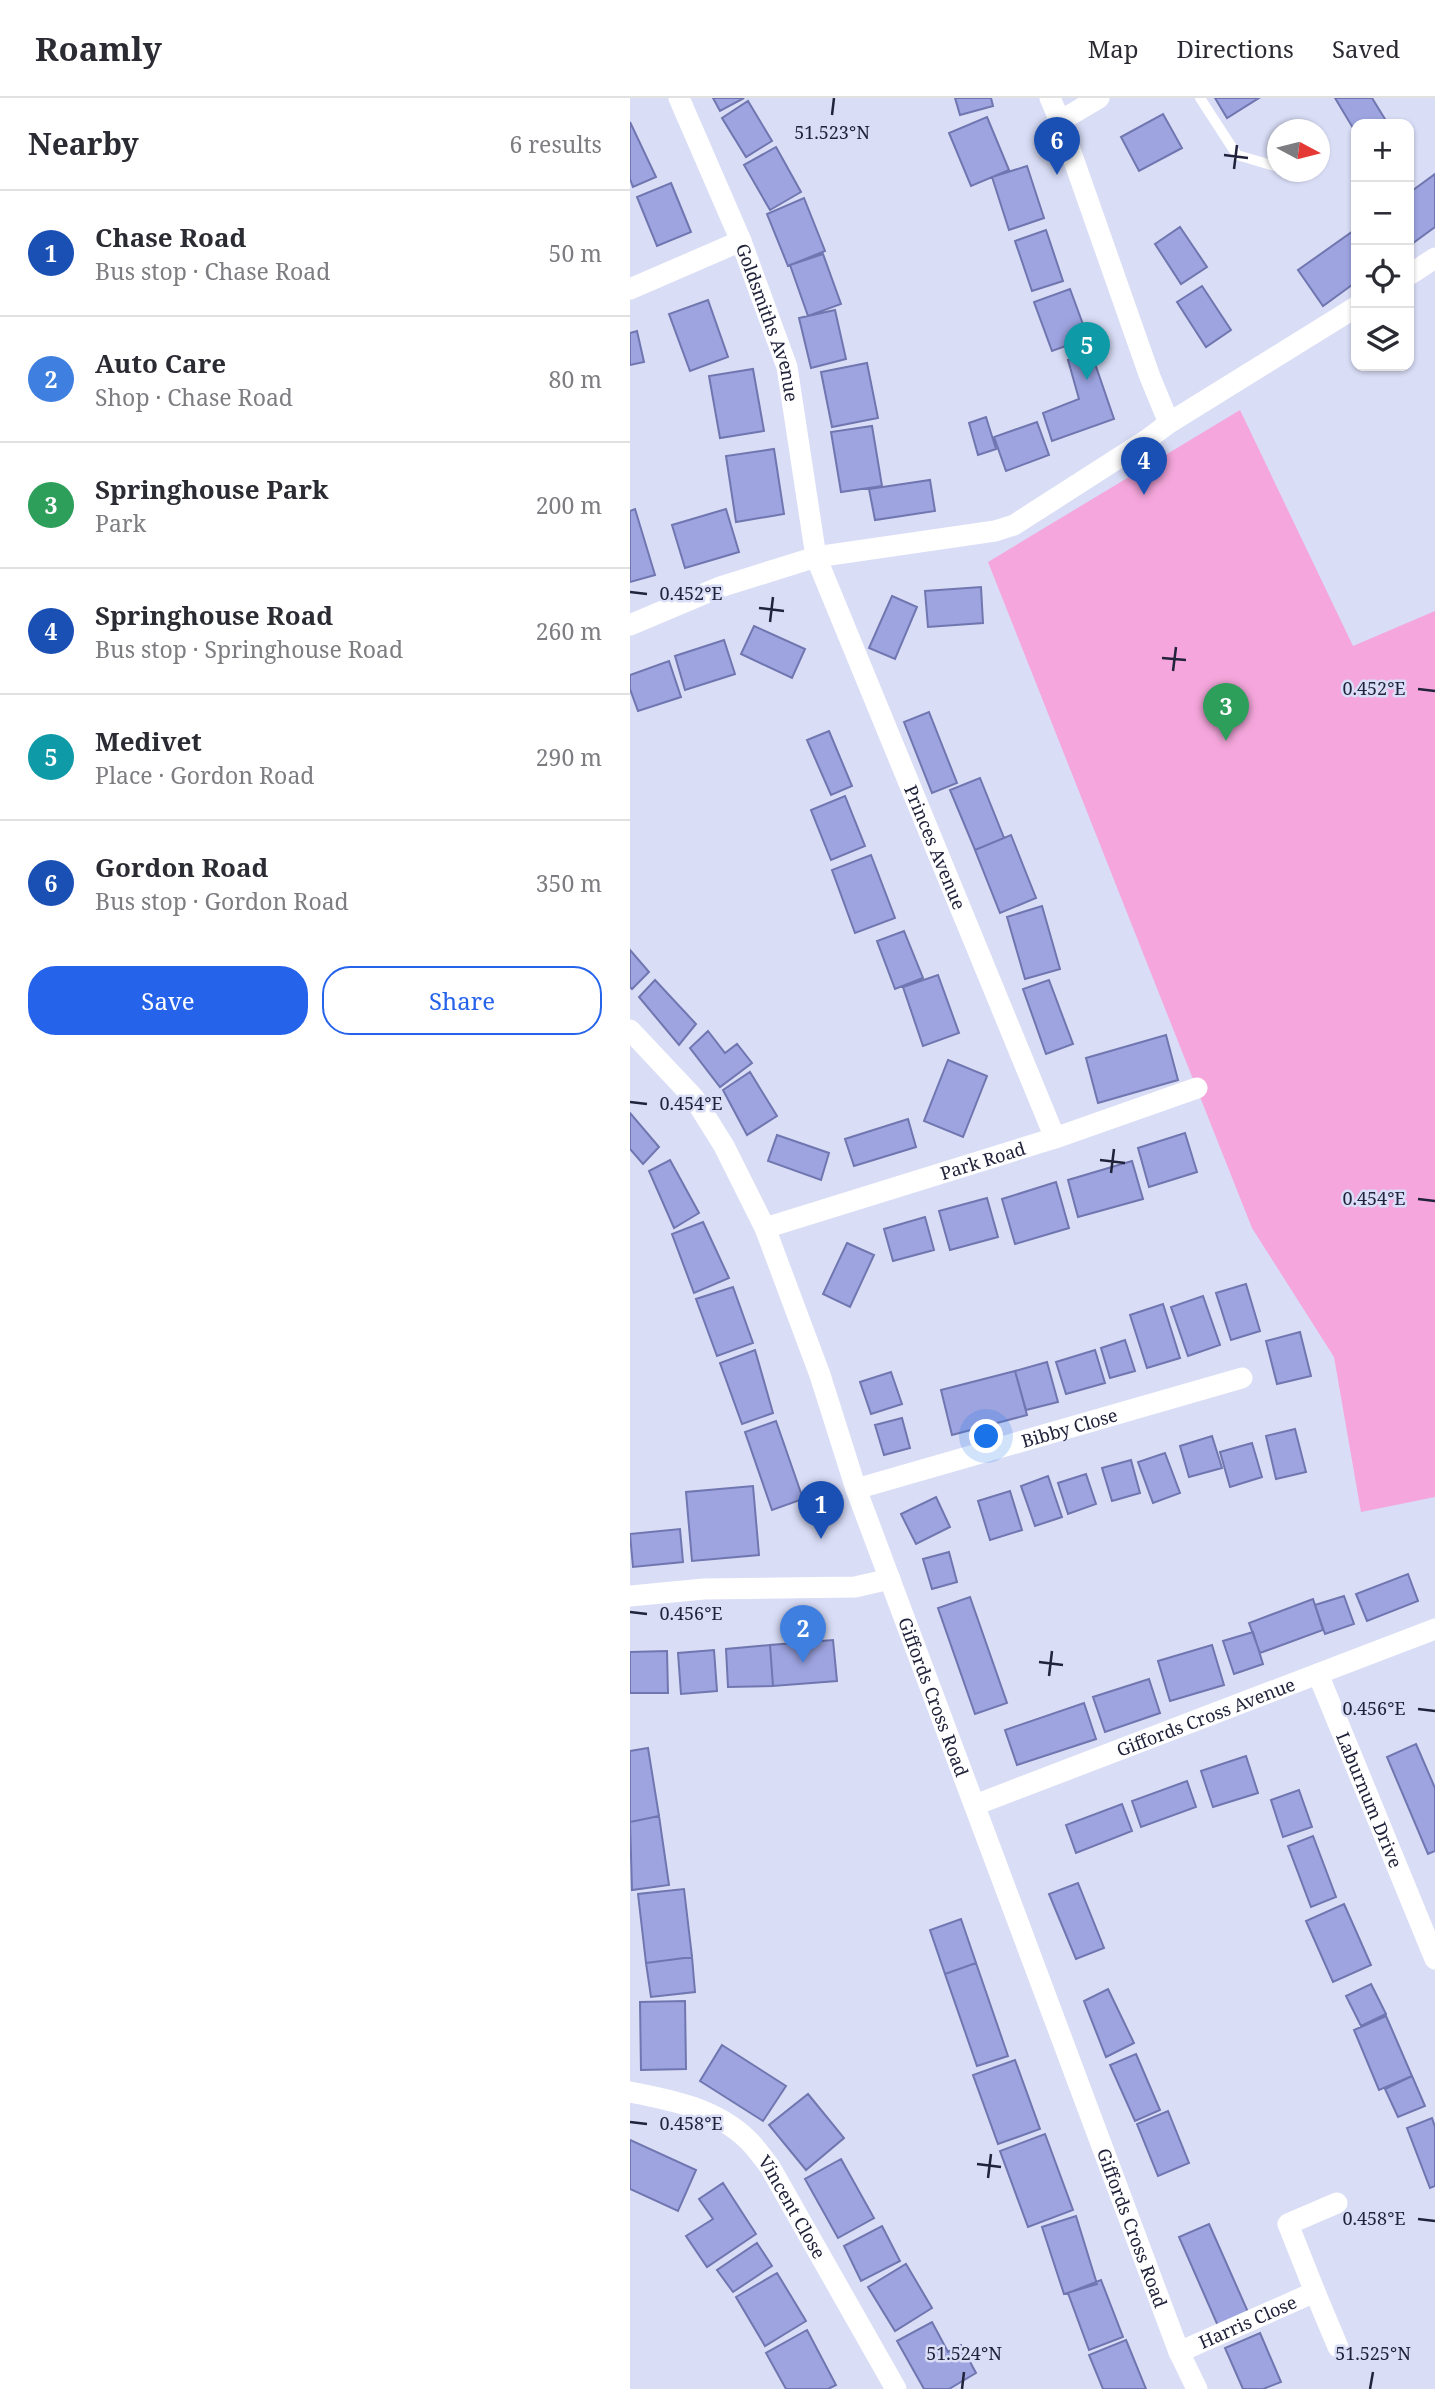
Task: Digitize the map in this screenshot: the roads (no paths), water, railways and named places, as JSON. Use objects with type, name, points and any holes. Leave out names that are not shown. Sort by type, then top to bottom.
[{"type":"street","name":"Goldsmiths Avenue","points":[[679,98],[741,241],[787,367],[816,557]]},
{"type":"street","points":[[1050,98],[1169,423]]},
{"type":"street","points":[[1060,121],[1099,98]]},
{"type":"street","points":[[630,289],[741,241]]},
{"type":"street","points":[[1414,272],[1435,258]]},
{"type":"street","points":[[630,625],[720,587],[816,557],[995,531],[1014,525],[1149,439],[1169,423],[1354,308]]},
{"type":"street","name":"Princes Avenue","points":[[816,557],[1055,1138]]},
{"type":"street","name":"Giffords Cross Road","points":[[630,1030],[694,1098],[724,1146],[765,1228],[820,1375],[856,1489],[1179,2352],[1197,2389]]},
{"type":"street","name":"Park Road","points":[[765,1228],[1055,1138],[1197,1088]]},
{"type":"street","name":"Bibby Close","points":[[856,1489],[1242,1378]]},
{"type":"street","points":[[630,1596],[704,1589],[855,1587],[890,1579]]},
{"type":"street","name":"Giffords Cross Avenue","points":[[975,1805],[1435,1629]]},
{"type":"street","name":"Laburnum Drive","points":[[1318,1674],[1428,1923],[1435,1959]]},
{"type":"street","name":"Vincent Close","points":[[630,2092],[674,2100],[704,2110],[749,2141],[770,2167],[896,2389]]},
{"type":"street","name":"Harris Close","points":[[1337,2203],[1288,2224],[1338,2347]]},
{"type":"street","name":"Harris Close","points":[[1179,2352],[1315,2292]]},
{"type":"lane","points":[[1200,98],[1237,155],[1267,164]]},
{"type":"place","name":"Gordon Road","points":[[1057,175]]},
{"type":"place","name":"Medivet","points":[[1087,380]]},
{"type":"place","name":"Springhouse Road","points":[[1144,495]]},
{"type":"place","name":"Springhouse Park","points":[[1226,741]]},
{"type":"place","name":"Chase Road","points":[[821,1539]]},
{"type":"place","name":"Auto Care","points":[[803,1663]]}]
